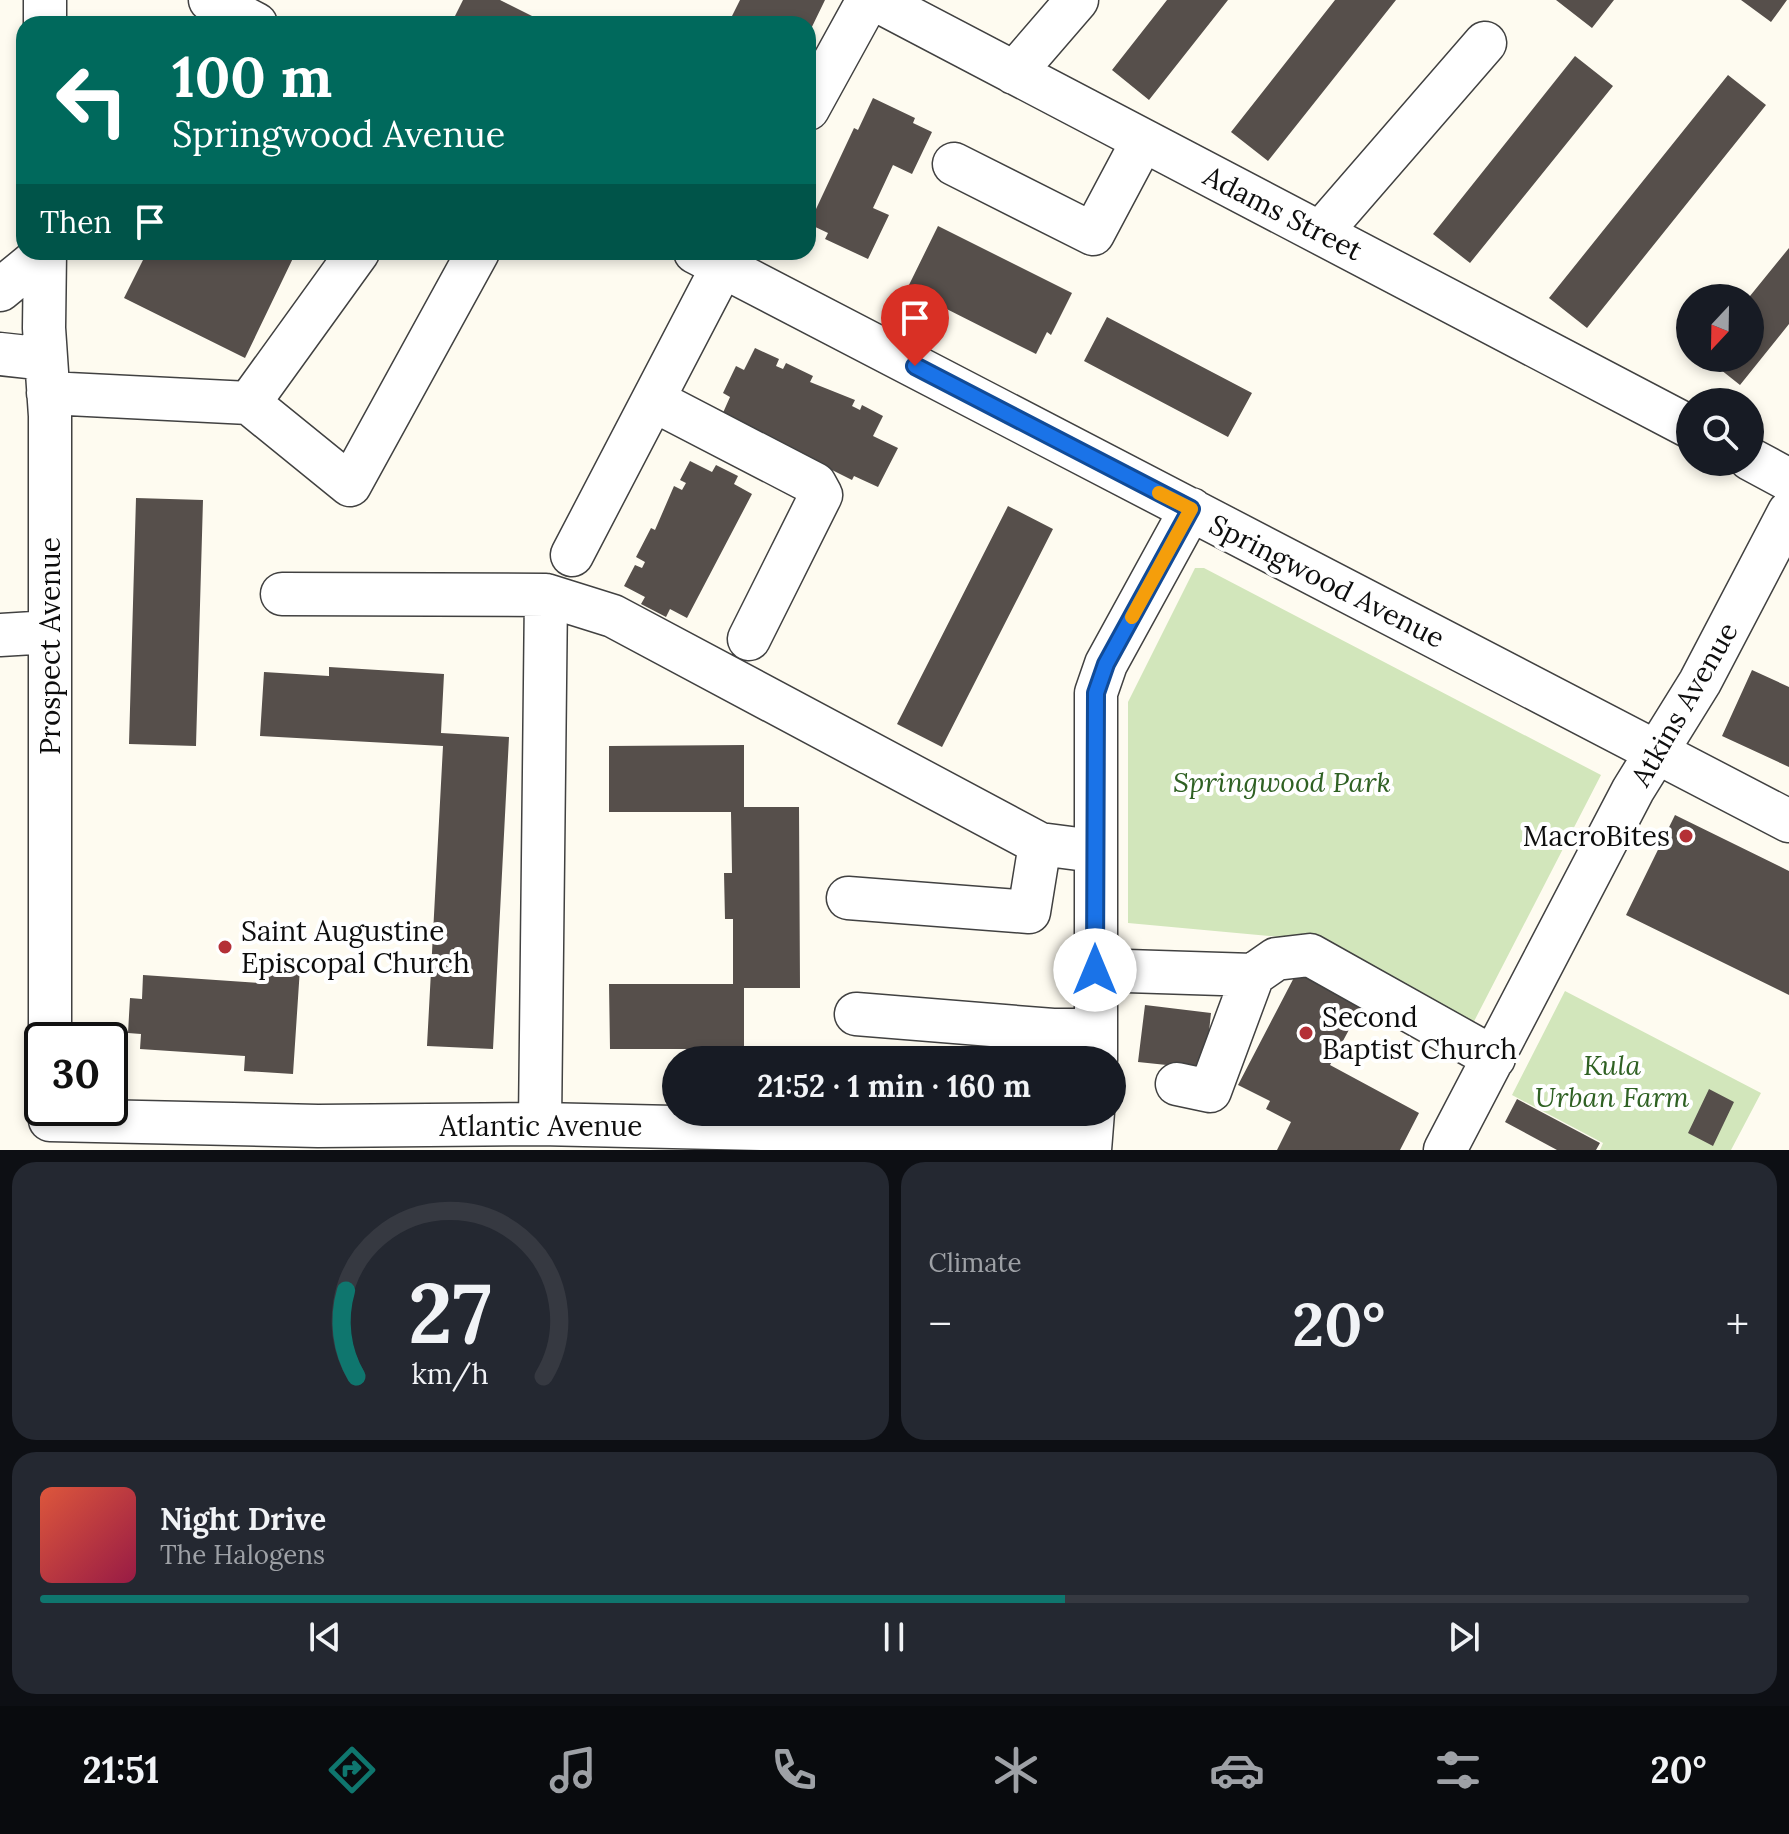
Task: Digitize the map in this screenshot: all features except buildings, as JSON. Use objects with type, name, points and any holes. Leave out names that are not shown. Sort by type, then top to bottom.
[{"type":"street","points":[[210,0],[241,16]]},
{"type":"street","points":[[816,94],[868,0]]},
{"type":"street","name":"Adams Street","points":[[876,0],[1676,420]]},
{"type":"street","points":[[1014,73],[1077,0]]},
{"type":"street","points":[[1321,232],[1485,43]]},
{"type":"street","points":[[954,164],[1093,234],[1143,140]]},
{"type":"street","points":[[0,290],[36,260]]},
{"type":"street","name":"Prospect Avenue","points":[[45,260],[50,632],[50,1022]]},
{"type":"street","points":[[249,403],[352,260]]},
{"type":"street","points":[[0,354],[47,376],[249,403],[350,485],[474,260]]},
{"type":"street","points":[[572,555],[655,401],[715,260]]},
{"type":"street","name":"Springwood Avenue","points":[[722,260],[1789,821]]},
{"type":"street","points":[[655,401],[815,484],[821,495],[749,639]]},
{"type":"street","points":[[1764,467],[1789,480]]},
{"type":"street","points":[[856,1014],[1053,1030],[1096,1045],[1096,693],[1106,664],[1191,509]]},
{"type":"street","name":"Atkins Avenue","points":[[1445,1150],[1633,790],[1700,682],[1789,512]]},
{"type":"street","points":[[282,594],[492,598],[546,595],[613,616],[664,639],[1040,844],[1094,851]]},
{"type":"street","points":[[540,1124],[546,595]]},
{"type":"street","points":[[0,635],[50,632]]},
{"type":"street","points":[[848,898],[1029,912],[1040,844]]},
{"type":"street","points":[[1177,1084],[1210,1091],[1253,975],[1276,959],[1310,955],[1494,1058]]},
{"type":"street","points":[[1095,970],[1253,975]]},
{"type":"street","name":"Atlantic Avenue","points":[[50,1126],[318,1138],[540,1124],[582,1137],[982,1134],[1038,1139],[1079,1150]]},
{"type":"street","points":[[1090,1150],[1092,1126]]},
{"type":"green space","name":"Springwood Park","points":[[1195,568],[1204,568],[1601,775],[1467,1035],[1313,940],[1128,923],[1128,702]]},
{"type":"green space","name":"Kula Urban Farm","points":[[1565,991],[1761,1093],[1731,1150],[1600,1150],[1603,1143],[1512,1095]]},
{"type":"slow traffic","points":[[1132,617],[1191,509],[1159,493]]},
{"type":"place","name":"MacroBites","points":[[1686,836]]},
{"type":"place","name":"Saint Augustine Episcopal Church","points":[[225,947]]},
{"type":"place","name":"Second Baptist Church","points":[[1306,1033]]},
{"type":"route","points":[[915,366],[1191,509],[1106,664],[1096,693],[1095,970]]}]
